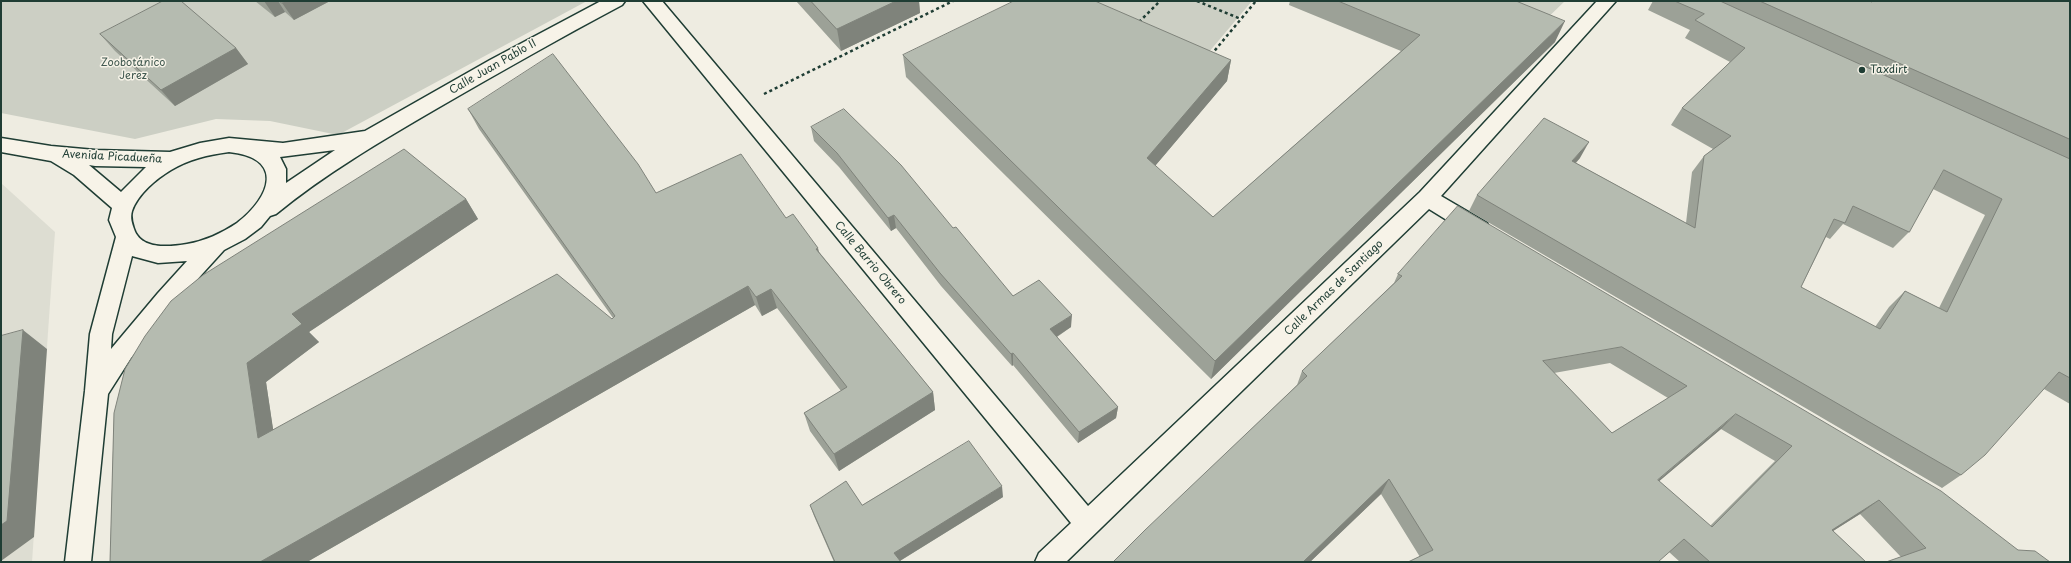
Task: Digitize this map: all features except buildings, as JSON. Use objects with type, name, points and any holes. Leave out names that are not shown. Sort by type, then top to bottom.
[{"type":"street","name":"Calle Juan Pablo II","points":[[260,215],[291,189],[372,136],[537,42],[616,1]]},
{"type":"street","name":"Calle Barrio Obrero","points":[[652,1],[1088,525]]},
{"type":"street","name":"Calle Armas de Santiago","points":[[1048,562],[1427,198],[1607,1]]},
{"type":"street","name":"Calle Juan Pablo II","points":[[246,146],[283,150],[372,136]]},
{"type":"street","name":"Avenida Picadueña","points":[[1,145],[51,154],[95,158],[172,160]]},
{"type":"street","points":[[229,145],[246,146],[262,153],[274,164],[277,182],[272,198],[260,215],[245,229],[218,243],[190,253],[160,255],[139,250],[126,238],[120,220],[124,206],[138,184],[155,170],[172,160],[207,148],[229,145]]},
{"type":"street","name":"Avenida Picadueña","points":[[51,154],[81,170],[124,206]]},
{"type":"street","points":[[1427,198],[1495,239]]},
{"type":"street","points":[[78,562],[98,391],[101,334],[126,238]]},
{"type":"street","points":[[98,391],[123,351],[166,299],[218,243]]},
{"type":"path","points":[[740,106],[953,1]]},
{"type":"path","points":[[1139,23],[1160,1]]},
{"type":"path","points":[[1197,1],[1241,19]]},
{"type":"path","points":[[1209,58],[1256,1]]},
{"type":"shaded area","points":[[1,183],[55,232],[32,562],[1,562]]},
{"type":"green space","name":"Zoobotánico Jerez","points":[[1,1],[587,1],[338,135],[270,121],[216,119],[135,139],[1,113]]},
{"type":"green space","points":[[1068,1],[1252,1],[1203,59]]},
{"type":"green space","points":[[1470,1],[1565,1],[1538,27]]},
{"type":"place","name":"Taxdirt","points":[[1862,70]]}]
